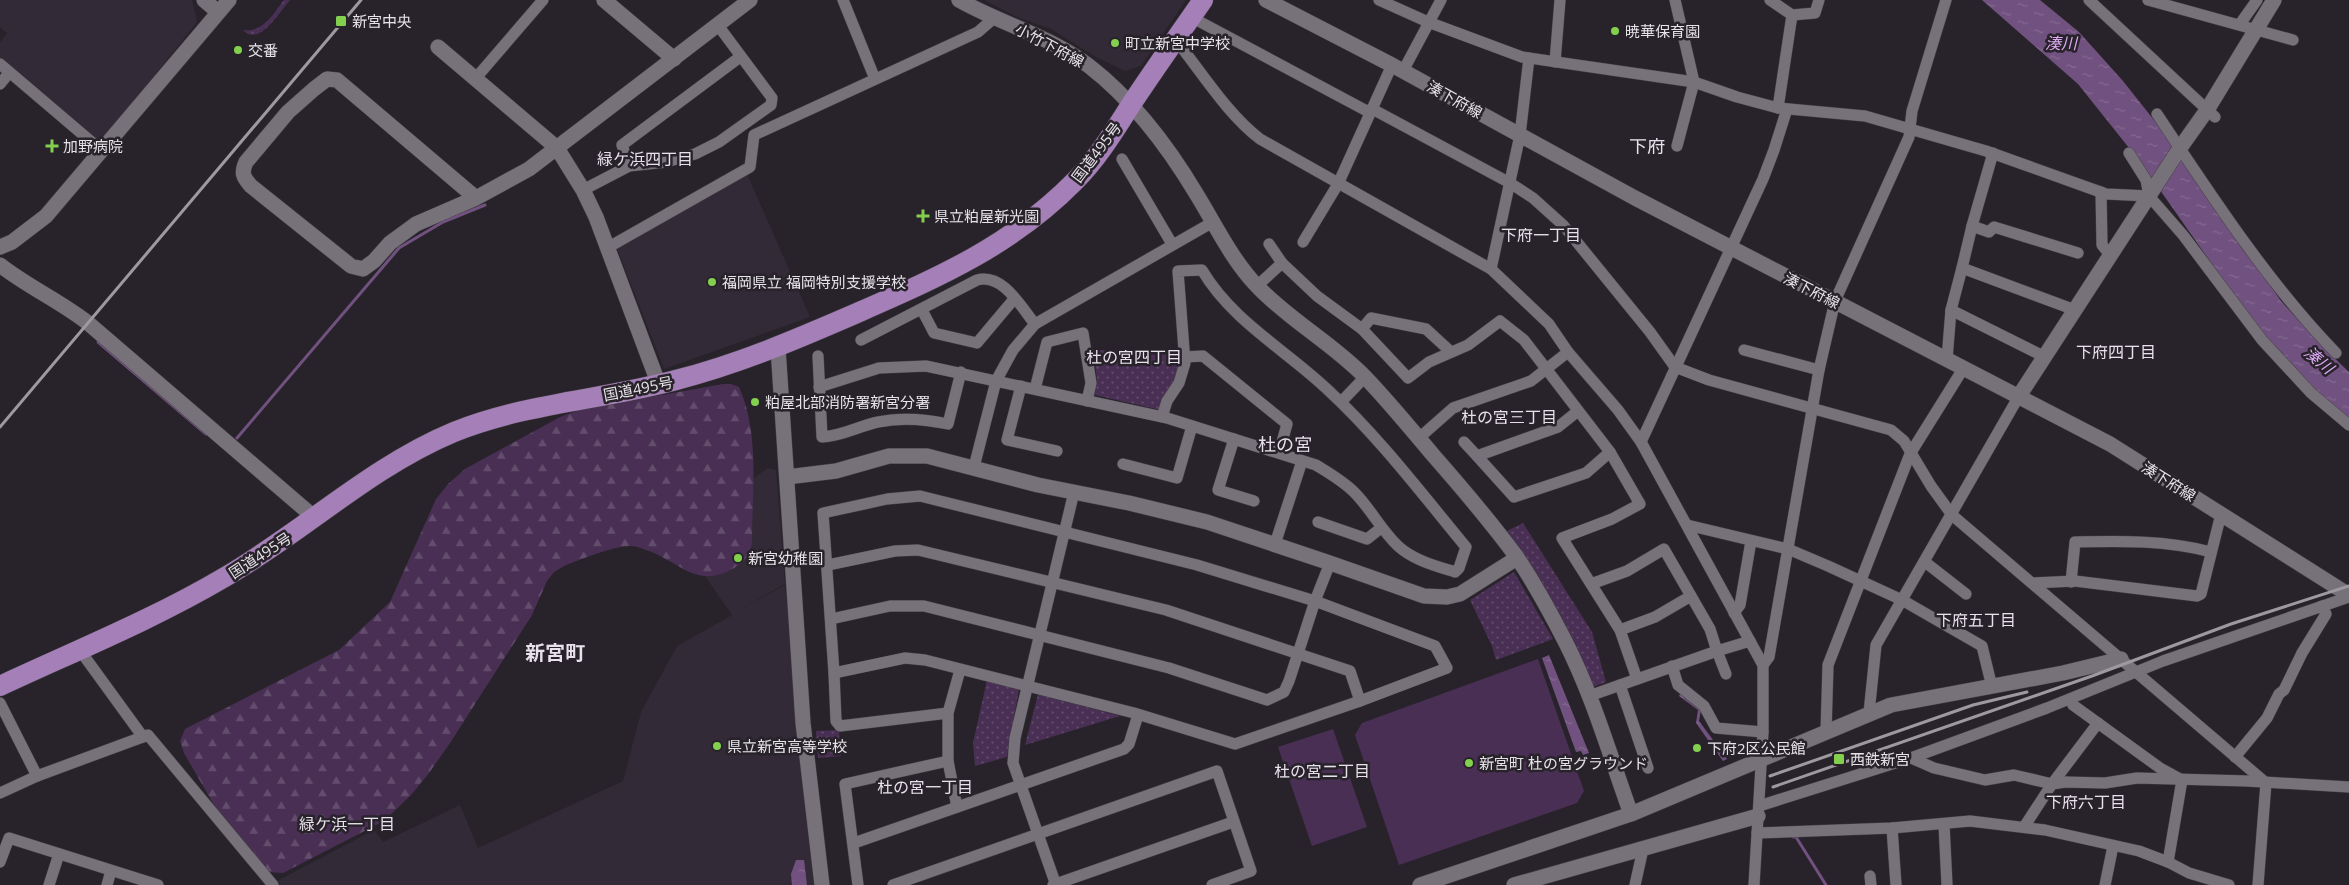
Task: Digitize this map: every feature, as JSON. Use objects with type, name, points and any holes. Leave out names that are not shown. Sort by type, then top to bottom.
[{"type":"highway","name":"国道495号","points":[[0,686],[158,613],[225,578],[404,457],[475,424],[519,410],[659,385],[729,366],[778,348],[946,274],[994,247],[1018,230],[1076,181],[1090,166],[1203,0]]},
{"type":"street","points":[[204,0],[218,12]]},
{"type":"street","points":[[0,247],[12,242],[46,216],[229,0]]},
{"type":"street","points":[[475,79],[543,0]]},
{"type":"street","points":[[604,0],[674,59]]},
{"type":"street","points":[[476,198],[340,82],[332,79],[323,82],[288,112],[246,162],[243,169],[244,178],[251,186],[357,268],[364,269],[370,266],[390,243],[416,224],[476,198],[529,169],[750,0]]},
{"type":"street","points":[[843,0],[876,79]]},
{"type":"street","name":"小竹下府線","points":[[959,0],[1070,52],[1090,67],[1131,105],[1172,158],[1231,253],[1257,286],[1336,350],[1365,377],[1475,503],[1518,558],[1566,642],[1589,696],[1631,814]]},
{"type":"street","name":"湊下府線","points":[[1266,0],[1397,68],[1732,249],[2110,444],[2349,596]]},
{"type":"street","points":[[1379,0],[1428,22],[1529,58],[1694,82],[1737,97],[1782,108],[1865,116],[1993,153],[2100,192],[2149,196]]},
{"type":"street","points":[[1303,242],[1338,184],[1372,110],[1441,0]]},
{"type":"street","points":[[1555,62],[1560,0]]},
{"type":"street","points":[[1675,0],[1694,82],[1677,146]]},
{"type":"street","points":[[1770,0],[1775,1],[1792,15],[1815,13],[1819,0]]},
{"type":"street","points":[[2089,0],[2211,114]]},
{"type":"street","points":[[2148,0],[2293,40]]},
{"type":"street","points":[[1869,713],[1876,645],[2019,396],[2180,148],[2211,114],[2257,0]]},
{"type":"street","points":[[2247,28],[2274,0]]},
{"type":"street","points":[[1763,665],[1768,657],[1820,370],[1835,301],[1867,226],[1897,167],[1911,128],[1912,111],[1942,2]]},
{"type":"street","points":[[1641,442],[1732,249],[1771,158],[1782,108],[1792,15]]},
{"type":"street","points":[[1191,17],[1365,110],[1376,111],[1510,183],[1533,198],[1562,225],[1650,332],[1675,367],[1709,380],[1891,430],[1904,440],[1910,454],[1952,514],[1982,542],[2033,582],[2266,783]]},
{"type":"street","points":[[607,248],[750,167],[754,135],[978,32],[994,18]]},
{"type":"street","points":[[583,190],[629,166],[666,162],[695,154],[718,142],[771,105],[772,98],[740,57],[718,24]]},
{"type":"street","points":[[1174,42],[1182,48],[1224,102],[1251,132],[1338,184],[1491,269],[1549,324],[1568,352],[1618,410],[1641,442],[1763,665],[1762,758],[1754,885]]},
{"type":"street","points":[[438,47],[557,148],[583,190],[659,385]]},
{"type":"street","points":[[629,166],[622,145],[740,57]]},
{"type":"street","points":[[1491,269],[1520,135],[1529,58]]},
{"type":"street","points":[[0,64],[101,150]]},
{"type":"street","points":[[0,84],[9,73]]},
{"type":"street","points":[[2157,114],[2277,286],[2304,321],[2336,353]]},
{"type":"street","points":[[1947,359],[1951,310],[1993,153]]},
{"type":"street","points":[[2129,153],[2146,180],[2149,196],[2183,235],[2262,340],[2311,393],[2349,425]]},
{"type":"street","points":[[1122,159],[1172,244]]},
{"type":"street","points":[[2100,192],[2102,245],[2111,256]]},
{"type":"street","points":[[974,467],[996,380],[1013,350],[1035,324],[1213,222]]},
{"type":"street","points":[[1972,226],[1989,232],[1994,227],[2078,253]]},
{"type":"street","points":[[1269,244],[1282,263],[1317,296],[1362,329],[1408,378],[1429,362],[1468,345],[1500,322],[1524,340],[1610,452],[1640,504],[1612,519],[1562,538],[1620,630],[1637,678]]},
{"type":"street","points":[[1257,286],[1282,263]]},
{"type":"street","points":[[0,265],[20,280],[49,295],[88,323],[315,518]]},
{"type":"street","points":[[1962,268],[2075,310]]},
{"type":"street","points":[[819,386],[861,372],[905,365],[926,366],[961,372],[1162,417],[1279,453],[1333,474],[1354,492],[1381,528],[1399,548],[1412,556],[1455,572],[1459,568],[1466,547],[1407,476],[1340,402],[1241,317],[1208,280],[1202,270],[1178,271],[1185,363],[1179,383],[1167,401],[1162,417]]},
{"type":"street","points":[[861,340],[977,280],[985,278],[998,282],[1035,324]]},
{"type":"street","points":[[922,310],[934,333],[976,343],[1014,299]]},
{"type":"street","points":[[1951,310],[2045,357]]},
{"type":"street","points":[[1362,329],[1371,318],[1426,329],[1451,352]]},
{"type":"street","points":[[1034,389],[1047,342],[1083,334],[1091,383],[1087,401]]},
{"type":"street","points":[[778,348],[803,723],[822,885]]},
{"type":"street","points":[[1744,350],[1820,370]]},
{"type":"street","points":[[1419,438],[1453,408],[1531,381],[1568,352]]},
{"type":"street","points":[[818,356],[822,437],[878,422],[895,420],[929,420],[948,424],[961,372]]},
{"type":"street","points":[[1184,357],[1203,356],[1287,424],[1279,453]]},
{"type":"street","points":[[1826,732],[1828,665],[1910,454],[1963,369]]},
{"type":"street","points":[[1340,402],[1365,377]]},
{"type":"street","points":[[1021,386],[1007,440],[1057,451]]},
{"type":"street","points":[[1477,456],[1558,427],[1578,411]]},
{"type":"street","points":[[1123,464],[1177,478],[1192,426]]},
{"type":"street","points":[[1234,439],[1218,490],[1254,501]]},
{"type":"street","points":[[1464,442],[1514,497],[1586,473],[1610,452]]},
{"type":"street","points":[[787,477],[829,473],[873,459],[903,454],[927,456],[1038,485],[1129,503],[1206,522],[1330,562],[1411,593],[1437,598],[1460,594],[1518,558]]},
{"type":"street","points":[[1275,544],[1302,461]]},
{"type":"street","points":[[1074,492],[1015,738],[1013,763],[1055,885],[1233,822]]},
{"type":"street","points":[[834,673],[905,658],[925,660],[1138,715],[1235,744],[1360,701],[1447,668],[1435,646],[1315,601],[1197,565],[1065,531],[920,496],[887,498],[823,513],[828,565],[836,721],[840,726],[948,713]]},
{"type":"street","points":[[2033,582],[2072,582],[2197,596],[2201,594],[2221,514]]},
{"type":"street","points":[[1318,522],[1367,538],[1381,528]]},
{"type":"street","points":[[1687,525],[1788,549],[1861,580],[1902,600],[1982,646],[1992,687]]},
{"type":"street","points":[[1734,612],[1740,605],[1751,540]]},
{"type":"street","points":[[2072,582],[2075,542],[2146,541],[2188,545],[2211,552]]},
{"type":"street","points":[[1591,584],[1627,571],[1664,549],[1710,629],[1726,674]]},
{"type":"street","points":[[828,565],[894,551],[918,550],[1166,610],[1350,671],[1360,701]]},
{"type":"street","points":[[831,619],[890,606],[911,604],[1040,634],[1169,668],[1267,700],[1284,692],[1330,562]]},
{"type":"street","points":[[1924,562],[1966,594]]},
{"type":"street","points":[[1620,630],[1655,618],[1691,596]]},
{"type":"street","points":[[1514,885],[1643,849],[1758,811],[2070,699],[2134,671],[2349,596]]},
{"type":"street","points":[[2235,757],[2267,718],[2284,690],[2302,653],[2326,614],[2322,606]]},
{"type":"street","points":[[1589,696],[1672,666],[1750,641]]},
{"type":"street","points":[[79,649],[143,737]]},
{"type":"street","points":[[1420,885],[1631,814],[1891,705],[2063,673],[2121,659]]},
{"type":"street","points":[[1672,666],[1678,685],[1704,706],[1716,728],[1763,732]]},
{"type":"street","points":[[957,807],[948,761],[948,713],[960,670]]},
{"type":"street","points":[[1620,685],[1648,768]]},
{"type":"street","points":[[2070,699],[2074,705],[2098,723],[2182,780]]},
{"type":"street","points":[[0,703],[37,776]]},
{"type":"street","points":[[854,844],[1124,749],[1129,744],[1138,715]]},
{"type":"street","points":[[2024,827],[2052,784],[2098,723]]},
{"type":"street","points":[[0,793],[37,776],[148,735],[272,885]]},
{"type":"street","points":[[1910,758],[1934,768],[1985,780],[2014,775],[2052,784],[2065,782],[2105,783],[2137,778],[2349,787]]},
{"type":"street","points":[[858,885],[845,784],[948,761]]},
{"type":"street","points":[[892,885],[1216,772],[1252,871],[1212,885]]},
{"type":"street","points":[[2168,862],[2182,780]]},
{"type":"street","points":[[2258,885],[2266,783]]},
{"type":"street","points":[[1757,833],[1892,828],[1970,821],[2044,830],[2139,851],[2168,862],[2189,873],[2229,885]]},
{"type":"street","points":[[1944,824],[1947,885]]},
{"type":"street","points":[[1892,828],[1896,885]]},
{"type":"street","points":[[0,862],[9,838],[158,885]]},
{"type":"street","points":[[2105,885],[2113,846]]},
{"type":"street","points":[[1635,885],[1643,849]]},
{"type":"street","points":[[49,885],[59,854]]},
{"type":"street","points":[[107,885],[111,871]]},
{"type":"shaded area","points":[[0,0],[192,0],[197,22],[103,140],[96,139],[0,58],[0,43],[7,33],[0,27]]},
{"type":"shaded area","name":"町立新宮中学校","points":[[984,0],[1186,0],[1141,66],[1125,71],[1096,57],[1051,29],[1017,17]]},
{"type":"shaded area","name":"福岡県立 福岡特別支援学校","points":[[747,174],[810,317],[664,369],[616,246]]},
{"type":"shaded area","name":"県立新宮高等学校","points":[[768,468],[776,470],[785,584],[739,610],[785,585],[816,885],[280,885],[277,881],[374,830],[383,842],[460,805],[478,848],[623,781],[641,712],[677,646],[732,615],[675,533]]},
{"type":"green space","points":[[284,0],[290,0],[269,26],[256,34],[249,34],[243,30],[256,29],[262,26]]},
{"type":"green space","points":[[1093,350],[1177,351],[1176,374],[1160,410],[1095,395],[1097,379]]},
{"type":"green space","points":[[723,384],[739,387],[746,405],[750,424],[753,462],[752,540],[749,553],[742,563],[721,574],[700,575],[681,568],[649,551],[638,547],[625,546],[607,550],[564,566],[554,572],[547,581],[532,615],[429,773],[411,795],[384,821],[283,873],[267,872],[237,845],[184,753],[180,741],[185,729],[339,650],[390,602],[436,499],[448,484],[465,469],[560,417],[579,410]]},
{"type":"green space","points":[[1523,523],[1592,632],[1606,682],[1593,687],[1566,626],[1507,531]]},
{"type":"green space","points":[[1514,572],[1553,639],[1496,660],[1492,646],[1470,600]]},
{"type":"green space","name":"新宮町 杜の宮グラウンド","points":[[1538,659],[1584,791],[1577,803],[1399,865],[1355,735],[1362,723]]},
{"type":"green space","points":[[987,680],[1019,689],[1007,757],[975,766],[973,743]]},
{"type":"green space","points":[[1038,694],[1120,716],[1025,745]]},
{"type":"green space","points":[[1333,729],[1367,827],[1312,846],[1278,747]]},
{"type":"green space","points":[[839,730],[841,756],[818,758],[816,731]]},
{"type":"water","name":"湊川","points":[[1982,0],[2040,0],[2079,32],[2123,81],[2169,139],[2281,301],[2322,346],[2349,372],[2349,420],[2322,397],[2269,340],[2240,304],[2141,163],[2078,84]]},
{"type":"water","points":[[1549,655],[1589,753],[1583,755],[1581,751],[1576,752],[1542,658]]},
{"type":"water","points":[[1681,693],[1701,710],[1699,721],[1727,759],[1723,761],[1696,723],[1698,710],[1679,696]]},
{"type":"water","points":[[796,860],[804,860],[807,885],[792,885],[791,874]]},
{"type":"waterway","points":[[237,438],[399,248],[443,222],[485,205]]},
{"type":"waterway","points":[[98,342],[206,434]]},
{"type":"waterway","points":[[1793,837],[1796,837],[1826,885]]},
{"type":"railway","points":[[0,427],[361,0]]},
{"type":"railway","points":[[1773,787],[2092,676],[2231,624],[2349,586]]},
{"type":"railway","points":[[1770,776],[1973,705],[2027,692]]},
{"type":"place","name":"新宮中央","points":[[341,21]]},
{"type":"place","name":"暁華保育園","points":[[1615,31]]},
{"type":"place","name":"町立新宮中学校","points":[[1115,43]]},
{"type":"place","name":"交番","points":[[238,50]]},
{"type":"place","name":"加野病院","points":[[52,146]]},
{"type":"place","name":"県立粕屋新光園","points":[[923,216]]},
{"type":"place","name":"福岡県立 福岡特別支援学校","points":[[712,282]]},
{"type":"place","name":"粕屋北部消防署新宮分署","points":[[755,402]]},
{"type":"place","name":"新宮幼稚園","points":[[738,558]]},
{"type":"place","name":"県立新宮高等学校","points":[[717,746]]},
{"type":"place","name":"下府2区公民館","points":[[1697,748]]},
{"type":"place","name":"西鉄新宮","points":[[1839,759]]},
{"type":"place","name":"新宮町 杜の宮グラウンド","points":[[1469,763]]},
{"type":"district","name":"下府","points":[[1647,146]]},
{"type":"district","name":"緑ケ浜四丁目","points":[[645,159]]},
{"type":"district","name":"下府一丁目","points":[[1541,235]]},
{"type":"district","name":"下府四丁目","points":[[2116,352]]},
{"type":"district","name":"杜の宮四丁目","points":[[1134,357]]},
{"type":"district","name":"杜の宮三丁目","points":[[1509,417]]},
{"type":"district","name":"杜の宮","points":[[1285,444]]},
{"type":"district","name":"下府五丁目","points":[[1976,620]]},
{"type":"district","name":"新宮町","points":[[555,652]]},
{"type":"district","name":"杜の宮二丁目","points":[[1322,771]]},
{"type":"district","name":"杜の宮一丁目","points":[[925,787]]},
{"type":"district","name":"下府六丁目","points":[[2086,802]]},
{"type":"district","name":"緑ケ浜一丁目","points":[[347,824]]}]
